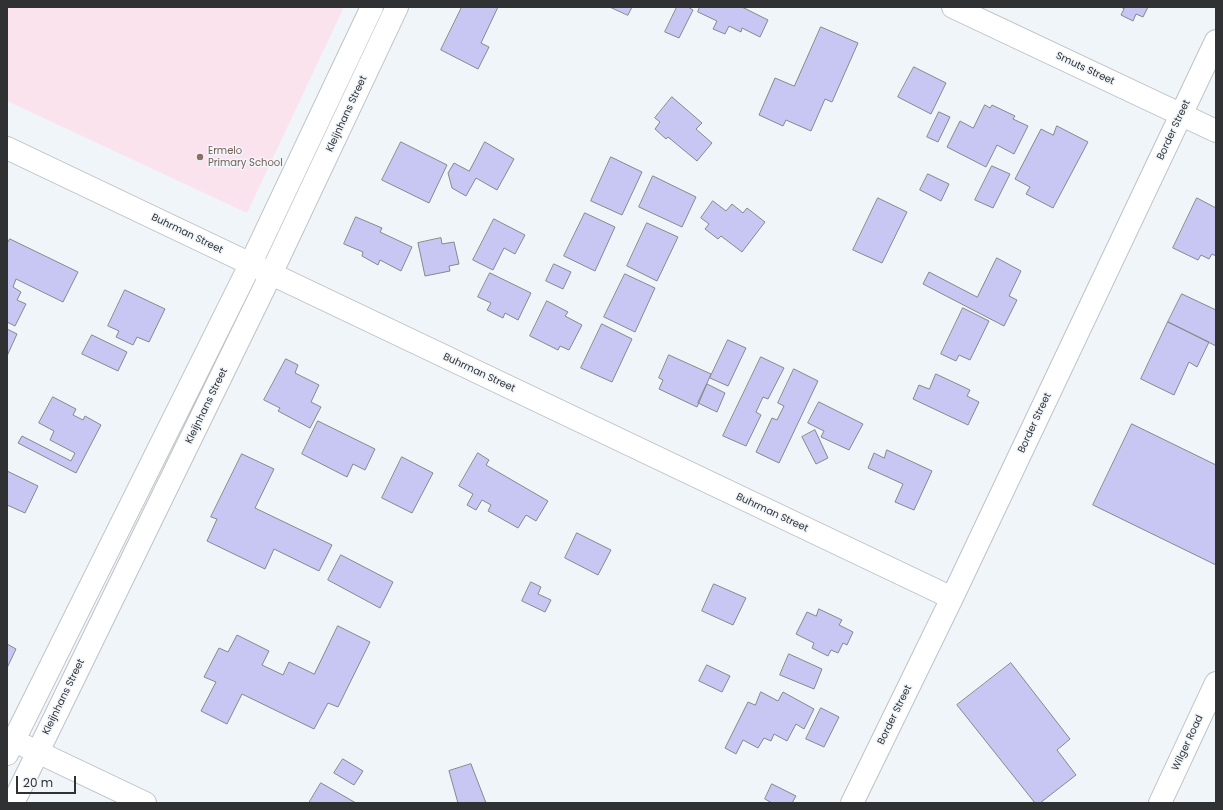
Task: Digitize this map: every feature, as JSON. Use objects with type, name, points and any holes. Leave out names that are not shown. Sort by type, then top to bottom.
[{"type":"street","points":[[145,803],[37,752],[9,745],[250,265],[372,7]]},
{"type":"street","name":"Kleijnhans Street","points":[[13,803],[271,274],[397,7]]},
{"type":"street","name":"Smuts Street","points":[[953,7],[1216,131]]},
{"type":"street","name":"Border Street","points":[[852,803],[952,598],[1216,41]]},
{"type":"street","name":"Buhrman Street","points":[[7,148],[952,598]]},
{"type":"street","name":"Wilger Road","points":[[1160,803],[1216,682]]},
{"type":"shaded area","name":"Ermelo Primary School","points":[[7,7],[344,7],[247,213],[7,101]]},
{"type":"building","points":[[462,7],[498,7],[481,43],[489,47],[478,69],[441,50]]},
{"type":"building","points":[[610,7],[632,7],[628,15]]},
{"type":"building","points":[[677,7],[688,7],[693,10],[679,38],[665,32]]},
{"type":"building","points":[[700,7],[742,7],[768,20],[760,37],[742,28],[741,32],[729,26],[725,34],[713,29],[717,21],[698,12]]},
{"type":"building","points":[[1121,7],[1148,7],[1143,17],[1136,14],[1133,21],[1121,15],[1124,9]]},
{"type":"building","points":[[821,27],[858,43],[832,102],[825,99],[811,131],[786,120],[783,126],[759,115],[775,78],[794,86]]},
{"type":"building","points":[[914,67],[946,83],[931,114],[898,97]]},
{"type":"building","points":[[672,97],[702,123],[696,129],[712,143],[697,161],[668,137],[666,139],[655,129],[660,122],[655,118]]},
{"type":"building","points":[[985,105],[990,108],[992,105],[1015,116],[1013,119],[1028,126],[1014,154],[997,145],[986,167],[947,147],[960,121],[973,128]]},
{"type":"building","points":[[939,112],[950,117],[938,142],[927,137]]},
{"type":"building","points":[[1057,126],[1088,142],[1053,208],[1026,194],[1030,187],[1015,179],[1041,129],[1053,135]]},
{"type":"building","points":[[401,142],[447,165],[429,203],[382,180]]},
{"type":"building","points":[[485,142],[514,159],[497,190],[476,178],[466,196],[452,188],[448,173],[454,163],[469,171]]},
{"type":"building","points":[[611,157],[642,172],[622,215],[591,201]]},
{"type":"building","points":[[992,166],[1010,174],[993,208],[975,200]]},
{"type":"building","points":[[928,174],[949,184],[941,201],[920,190]]},
{"type":"building","points":[[653,176],[696,197],[682,227],[639,207]]},
{"type":"building","points":[[878,198],[907,212],[882,263],[853,250]]},
{"type":"building","points":[[1197,198],[1216,208],[1216,256],[1212,254],[1209,259],[1201,255],[1198,260],[1173,248]]},
{"type":"building","points":[[713,201],[726,211],[732,204],[743,213],[747,208],[765,222],[742,252],[721,236],[718,239],[705,229],[709,224],[701,218]]},
{"type":"building","points":[[585,213],[615,227],[595,271],[564,256]]},
{"type":"building","points":[[356,217],[382,228],[380,232],[412,247],[401,271],[380,260],[378,265],[362,256],[363,252],[344,244]]},
{"type":"building","points":[[494,219],[525,235],[515,254],[504,248],[493,270],[473,260]]},
{"type":"building","points":[[647,223],[678,237],[657,281],[627,266]]},
{"type":"building","points":[[441,238],[442,244],[454,242],[459,264],[449,266],[450,271],[425,276],[418,243]]},
{"type":"building","points":[[10,239],[78,272],[63,302],[16,279],[13,287],[21,292],[17,300],[26,304],[15,326],[7,322],[7,244]]},
{"type":"building","points":[[997,258],[1021,271],[1009,296],[1017,300],[1004,326],[923,284],[929,272],[977,297]]},
{"type":"building","points":[[554,264],[571,272],[563,289],[546,281]]},
{"type":"building","points":[[490,273],[531,293],[518,320],[505,313],[503,318],[487,310],[491,303],[478,297]]},
{"type":"building","points":[[625,274],[655,288],[635,332],[604,317]]},
{"type":"building","points":[[125,290],[165,309],[149,342],[137,337],[133,345],[116,337],[119,331],[108,326]]},
{"type":"building","points":[[1182,294],[1216,310],[1216,346],[1168,322]]},
{"type":"building","points":[[547,301],[568,312],[565,316],[582,325],[569,350],[560,346],[558,350],[530,336]]},
{"type":"building","points":[[963,308],[989,321],[970,360],[959,355],[956,361],[941,354]]},
{"type":"building","points":[[1168,322],[1209,342],[1197,367],[1189,362],[1174,395],[1141,379]]},
{"type":"building","points":[[602,324],[632,339],[612,382],[581,368]]},
{"type":"building","points":[[7,329],[17,334],[7,356]]},
{"type":"building","points":[[92,335],[127,352],[118,371],[82,354]]},
{"type":"building","points":[[728,340],[746,348],[728,386],[710,378]]},
{"type":"building","points":[[669,355],[711,374],[697,407],[659,389],[663,380],[659,378]]},
{"type":"building","points":[[761,357],[784,368],[768,399],[763,397],[756,412],[761,415],[746,446],[723,436]]},
{"type":"building","points":[[286,359],[298,365],[295,373],[319,385],[311,402],[321,407],[310,428],[278,411],[280,408],[264,400]]},
{"type":"building","points":[[794,369],[818,381],[779,463],[756,452],[772,418],[777,420],[784,406],[778,403]]},
{"type":"building","points":[[936,374],[970,390],[967,396],[979,402],[968,425],[913,399],[919,385],[929,389]]},
{"type":"building","points":[[707,384],[725,393],[717,412],[698,403]]},
{"type":"building","points":[[53,397],[76,409],[73,415],[83,420],[85,416],[101,425],[76,473],[18,443],[22,436],[71,461],[75,453],[50,440],[54,431],[39,423]]},
{"type":"building","points":[[819,402],[863,424],[849,450],[821,437],[824,431],[808,423]]},
{"type":"building","points":[[318,421],[375,449],[365,470],[353,464],[347,477],[302,454]]},
{"type":"building","points":[[1132,424],[1216,465],[1216,565],[1093,505]]},
{"type":"building","points":[[815,430],[828,458],[816,464],[802,437]]},
{"type":"building","points":[[887,450],[932,471],[914,510],[895,502],[903,484],[868,468],[874,453],[884,458]]},
{"type":"building","points":[[478,453],[489,460],[486,465],[548,501],[536,521],[526,515],[518,528],[488,511],[491,505],[482,500],[476,510],[467,505],[473,494],[459,486]]},
{"type":"building","points":[[242,454],[274,469],[255,508],[332,545],[319,571],[274,549],[265,569],[207,541],[217,519],[211,517]]},
{"type":"building","points":[[402,457],[433,473],[412,513],[382,498]]},
{"type":"building","points":[[7,471],[38,486],[25,513],[7,505]]},
{"type":"building","points":[[577,533],[611,550],[598,575],[565,558]]},
{"type":"building","points":[[341,555],[393,582],[380,608],[328,580]]},
{"type":"building","points":[[531,582],[541,587],[538,594],[551,600],[545,612],[522,601]]},
{"type":"building","points":[[714,584],[746,598],[733,625],[702,611]]},
{"type":"building","points":[[819,609],[842,620],[839,625],[853,632],[847,645],[843,643],[838,653],[831,650],[828,656],[812,648],[814,643],[796,634],[807,612],[816,616]]},
{"type":"building","points":[[338,626],[370,642],[338,707],[328,703],[314,729],[242,694],[227,724],[201,711],[216,682],[204,677],[219,648],[228,652],[237,635],[269,651],[262,665],[283,675],[289,662],[314,674]]},
{"type":"building","points":[[7,644],[16,649],[7,668]]},
{"type":"building","points":[[789,654],[822,669],[814,689],[780,675]]},
{"type":"building","points":[[1011,663],[1070,739],[1057,750],[1076,775],[1040,803],[1035,803],[957,705]]},
{"type":"building","points":[[707,665],[730,676],[722,692],[699,681]]},
{"type":"building","points":[[761,692],[778,701],[783,692],[814,709],[804,729],[796,724],[787,741],[774,734],[771,741],[764,738],[758,748],[743,740],[736,754],[725,748],[748,702],[755,705]]},
{"type":"building","points":[[821,708],[839,717],[824,747],[806,739]]},
{"type":"building","points":[[343,759],[363,771],[354,785],[334,773]]},
{"type":"building","points":[[471,764],[486,803],[458,803],[449,771]]},
{"type":"building","points":[[321,783],[356,803],[309,803]]},
{"type":"building","points":[[772,784],[796,796],[792,803],[772,803],[765,799]]},
{"type":"place","name":"Ermelo Primary School","points":[[200,157]]}]
